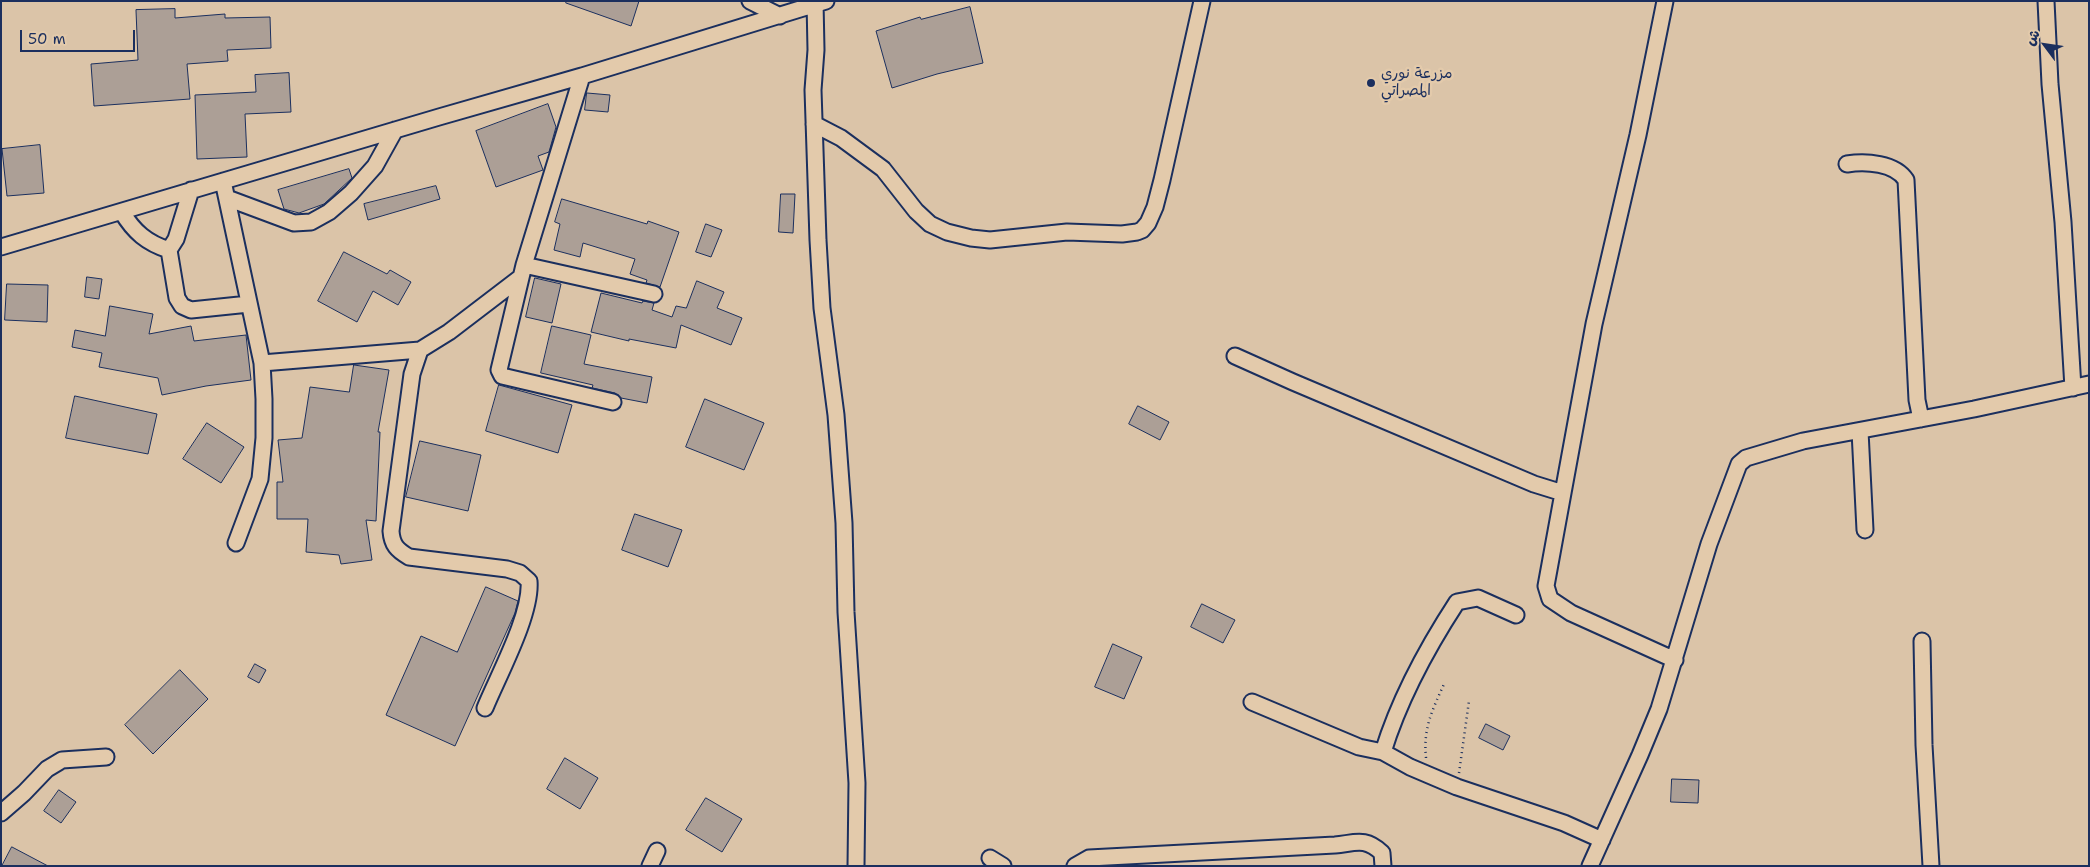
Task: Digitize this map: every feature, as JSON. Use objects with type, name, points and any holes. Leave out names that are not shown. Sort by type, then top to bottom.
[{"type":"street","points":[[750,1],[780,16]]},
{"type":"street","points":[[814,124],[841,138],[883,169],[916,211],[930,224],[947,232],[971,238],[990,240],[1067,232],[1122,234],[1142,230],[1148,223],[1155,207],[1202,1]]},
{"type":"street","points":[[1665,1],[1638,135],[1594,324],[1546,586],[1550,599],[1571,613],[1675,660]]},
{"type":"street","points":[[2046,1],[2050,84],[2063,222],[2073,388]]},
{"type":"street","points":[[1,247],[582,76],[780,16],[816,2],[814,124],[818,240],[822,308],[836,415],[844,523],[846,612],[857,783],[856,866]]},
{"type":"street","points":[[582,76],[523,271],[499,370],[502,376],[614,402]]},
{"type":"street","points":[[227,198],[294,223],[311,222],[329,212],[357,186],[375,166],[395,130]]},
{"type":"street","points":[[1847,164],[1857,163],[1895,169],[1901,172],[1906,180],[1917,400],[1920,419]]},
{"type":"street","points":[[223,181],[262,363],[264,438],[260,479],[236,543]]},
{"type":"street","points":[[191,190],[176,239],[169,250],[177,298],[182,306],[191,310],[249,304]]},
{"type":"street","points":[[122,212],[131,227],[145,239],[169,250]]},
{"type":"street","points":[[262,363],[420,350],[449,332],[523,271],[654,294]]},
{"type":"street","points":[[420,350],[412,374],[390,530],[391,542],[398,550],[409,557],[507,569],[520,573],[529,581],[530,592],[525,614],[485,708]]},
{"type":"street","points":[[1236,356],[1534,484],[1563,493]]},
{"type":"street","points":[[1590,866],[1659,709],[1709,544],[1739,464],[1746,458],[1803,442],[2089,384]]},
{"type":"street","points":[[1860,431],[1865,530]]},
{"type":"street","points":[[1384,752],[1391,728],[1413,681],[1442,625],[1458,602],[1478,598],[1516,615]]},
{"type":"street","points":[[1922,641],[1924,745],[1931,866]]},
{"type":"street","points":[[1252,702],[1359,747],[1384,752],[1428,775],[1457,787],[1556,820],[1602,840]]},
{"type":"street","points":[[1,813],[47,769],[62,760],[106,757]]},
{"type":"street","points":[[1075,866],[1090,858],[1325,846],[1362,842],[1372,844],[1382,853],[1383,866]]},
{"type":"street","points":[[650,866],[657,851]]},
{"type":"street","points":[[990,858],[1004,866]]},
{"type":"path","points":[[1428,775],[1425,744],[1427,723],[1444,684]]},
{"type":"path","points":[[1457,787],[1470,701]]},
{"type":"building","points":[[567,1],[639,1],[631,26],[566,3]]},
{"type":"building","points":[[970,7],[983,63],[937,74],[892,88],[876,31],[920,17],[921,19]]},
{"type":"building","points":[[175,9],[175,18],[225,14],[225,18],[270,17],[271,48],[227,50],[228,61],[187,64],[190,99],[94,106],[91,64],[138,60],[136,10]]},
{"type":"building","points":[[289,73],[291,112],[245,114],[247,157],[197,159],[195,95],[256,92],[255,75]]},
{"type":"building","points":[[587,93],[610,95],[608,112],[585,110]]},
{"type":"building","points":[[548,104],[556,127],[549,152],[538,156],[543,170],[496,187],[476,131]]},
{"type":"building","points":[[40,145],[44,193],[7,196],[2,149]]},
{"type":"building","points":[[349,169],[352,178],[324,204],[299,213],[284,209],[278,190]]},
{"type":"building","points":[[436,186],[440,199],[368,220],[364,204]]},
{"type":"building","points":[[781,194],[795,194],[793,233],[779,232]]},
{"type":"building","points":[[562,199],[647,224],[648,221],[679,232],[660,287],[646,283],[647,280],[630,274],[635,259],[583,243],[580,257],[554,250],[560,224],[555,222]]},
{"type":"building","points":[[706,224],[722,230],[711,257],[696,252]]},
{"type":"building","points":[[344,252],[387,274],[390,270],[411,282],[398,305],[373,291],[357,322],[318,301]]},
{"type":"building","points":[[87,277],[102,279],[99,299],[85,297]]},
{"type":"building","points":[[535,278],[561,284],[552,323],[526,317]]},
{"type":"building","points":[[697,281],[724,292],[717,308],[742,318],[731,345],[681,325],[676,348],[629,339],[629,341],[591,332],[601,293],[642,303],[643,301],[654,303],[652,310],[672,317],[676,306],[686,308]]},
{"type":"building","points":[[7,284],[48,285],[47,322],[5,320]]},
{"type":"building","points":[[110,306],[153,314],[149,334],[191,326],[194,341],[246,335],[251,380],[206,386],[162,395],[158,378],[99,367],[102,353],[72,347],[75,330],[105,336]]},
{"type":"building","points":[[552,326],[591,335],[584,364],[652,377],[647,403],[621,398],[615,393],[592,388],[593,385],[541,373]]},
{"type":"building","points":[[354,365],[389,370],[378,432],[380,432],[376,521],[366,520],[372,560],[341,564],[339,555],[306,552],[308,519],[277,519],[277,482],[283,482],[278,440],[302,438],[310,387],[349,392]]},
{"type":"building","points":[[499,385],[572,405],[558,453],[486,431]]},
{"type":"building","points":[[75,396],[157,414],[148,454],[66,438]]},
{"type":"building","points":[[705,399],[764,423],[744,470],[686,447]]},
{"type":"building","points":[[1138,406],[1169,422],[1160,440],[1129,424]]},
{"type":"building","points":[[207,423],[244,447],[221,483],[183,459]]},
{"type":"building","points":[[420,441],[481,455],[468,511],[406,497]]},
{"type":"building","points":[[635,514],[682,530],[668,567],[622,550]]},
{"type":"building","points":[[486,587],[518,601],[515,613],[455,746],[386,715],[421,636],[457,652]]},
{"type":"building","points":[[1202,604],[1235,620],[1223,643],[1191,627]]},
{"type":"building","points":[[1113,644],[1142,657],[1124,699],[1095,687]]},
{"type":"building","points":[[255,664],[266,670],[259,683],[248,677]]},
{"type":"building","points":[[180,670],[208,699],[153,754],[125,725]]},
{"type":"building","points":[[1486,724],[1510,736],[1503,750],[1479,738]]},
{"type":"building","points":[[565,758],[598,778],[580,809],[547,789]]},
{"type":"building","points":[[1672,779],[1699,780],[1698,803],[1671,802]]},
{"type":"building","points":[[59,790],[76,802],[61,823],[44,811]]},
{"type":"building","points":[[706,798],[742,819],[722,852],[686,830]]},
{"type":"building","points":[[12,847],[48,866],[2,866]]},
{"type":"place","name":"مزرعة نوري المصراتي","points":[[1371,83]]}]
